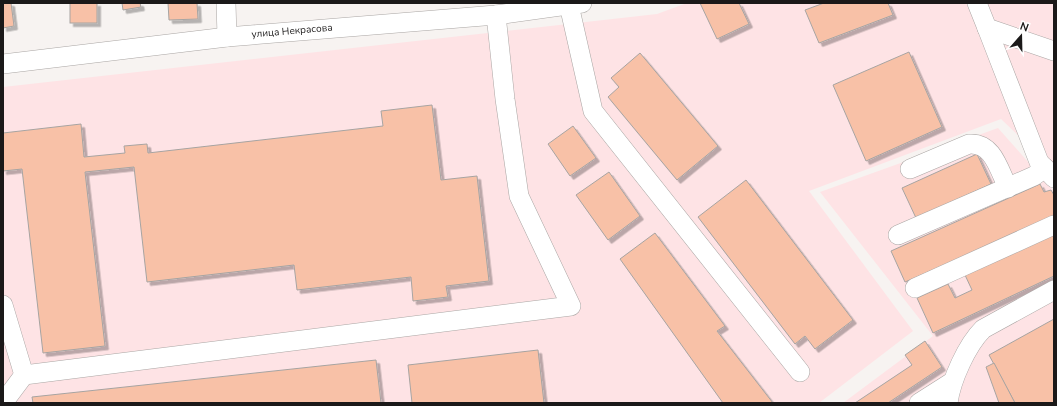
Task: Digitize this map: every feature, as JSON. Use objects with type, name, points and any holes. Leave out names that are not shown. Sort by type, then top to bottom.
[{"type":"street","points":[[226,3],[227,37]]},
{"type":"street","points":[[977,3],[1039,162],[1049,173]]},
{"type":"street","points":[[575,4],[593,111],[800,372]]},
{"type":"street","name":"улица Некрасова","points":[[3,64],[227,37],[496,15],[575,4]]},
{"type":"street","points":[[3,403],[24,375],[571,306],[519,196],[504,99],[496,15]]},
{"type":"street","points":[[987,28],[1054,51]]},
{"type":"street","points":[[910,169],[969,144],[977,144],[985,147],[991,153],[1008,188]]},
{"type":"street","points":[[898,235],[1034,176],[1049,173]]},
{"type":"street","points":[[914,288],[1054,224]]},
{"type":"street","points":[[948,403],[952,382],[975,336],[983,329],[1054,290]]},
{"type":"street","points":[[3,305],[24,375]]},
{"type":"street","points":[[919,403],[952,382]]},
{"type":"shaded area","points":[[687,3],[1054,3],[1054,170],[1001,119],[809,191],[913,331],[819,403],[3,403],[3,87],[657,14]]},
{"type":"shaded area","points":[[998,128],[1054,191],[1054,403],[843,403],[933,336],[820,192]]},
{"type":"building","points":[[3,3],[11,3],[14,26],[3,28]]},
{"type":"building","points":[[70,3],[97,3],[97,23],[70,23]]},
{"type":"building","points":[[122,3],[140,3],[141,7],[123,10]]},
{"type":"building","points":[[168,3],[197,3],[198,19],[169,20]]},
{"type":"building","points":[[700,3],[739,3],[749,24],[717,39]]},
{"type":"building","points":[[824,3],[888,3],[893,15],[819,43],[805,10]]},
{"type":"building","points":[[909,52],[942,127],[866,161],[833,85]]},
{"type":"building","points":[[640,53],[718,146],[677,180],[608,97],[619,87],[611,78]]},
{"type":"building","points":[[432,105],[441,180],[477,176],[489,281],[446,286],[448,297],[413,301],[411,277],[297,290],[294,265],[147,282],[134,167],[85,172],[105,346],[43,353],[22,169],[3,171],[3,133],[81,124],[84,157],[125,153],[124,146],[147,144],[148,153],[383,126],[381,111]]},
{"type":"building","points":[[573,126],[596,158],[570,176],[548,144]]},
{"type":"building","points":[[977,154],[991,184],[916,218],[902,188]]},
{"type":"building","points":[[609,172],[640,216],[608,240],[576,195]]},
{"type":"building","points":[[746,180],[853,320],[815,349],[805,336],[795,344],[698,217]]},
{"type":"building","points":[[1040,184],[1044,192],[1051,190],[1054,195],[1054,217],[905,282],[891,251]]},
{"type":"building","points":[[655,233],[725,326],[717,331],[773,403],[723,403],[620,259]]},
{"type":"building","points":[[1054,234],[1054,276],[933,333],[917,298],[948,284],[955,298],[972,290],[965,275]]},
{"type":"building","points":[[1054,319],[1054,403],[1015,403],[989,355]]},
{"type":"building","points":[[925,341],[942,367],[888,403],[855,403],[912,365],[905,355]]},
{"type":"building","points":[[538,350],[544,403],[412,403],[408,365]]},
{"type":"building","points":[[376,360],[381,403],[33,403],[32,397]]},
{"type":"building","points":[[994,363],[1015,403],[999,403],[986,367]]}]
